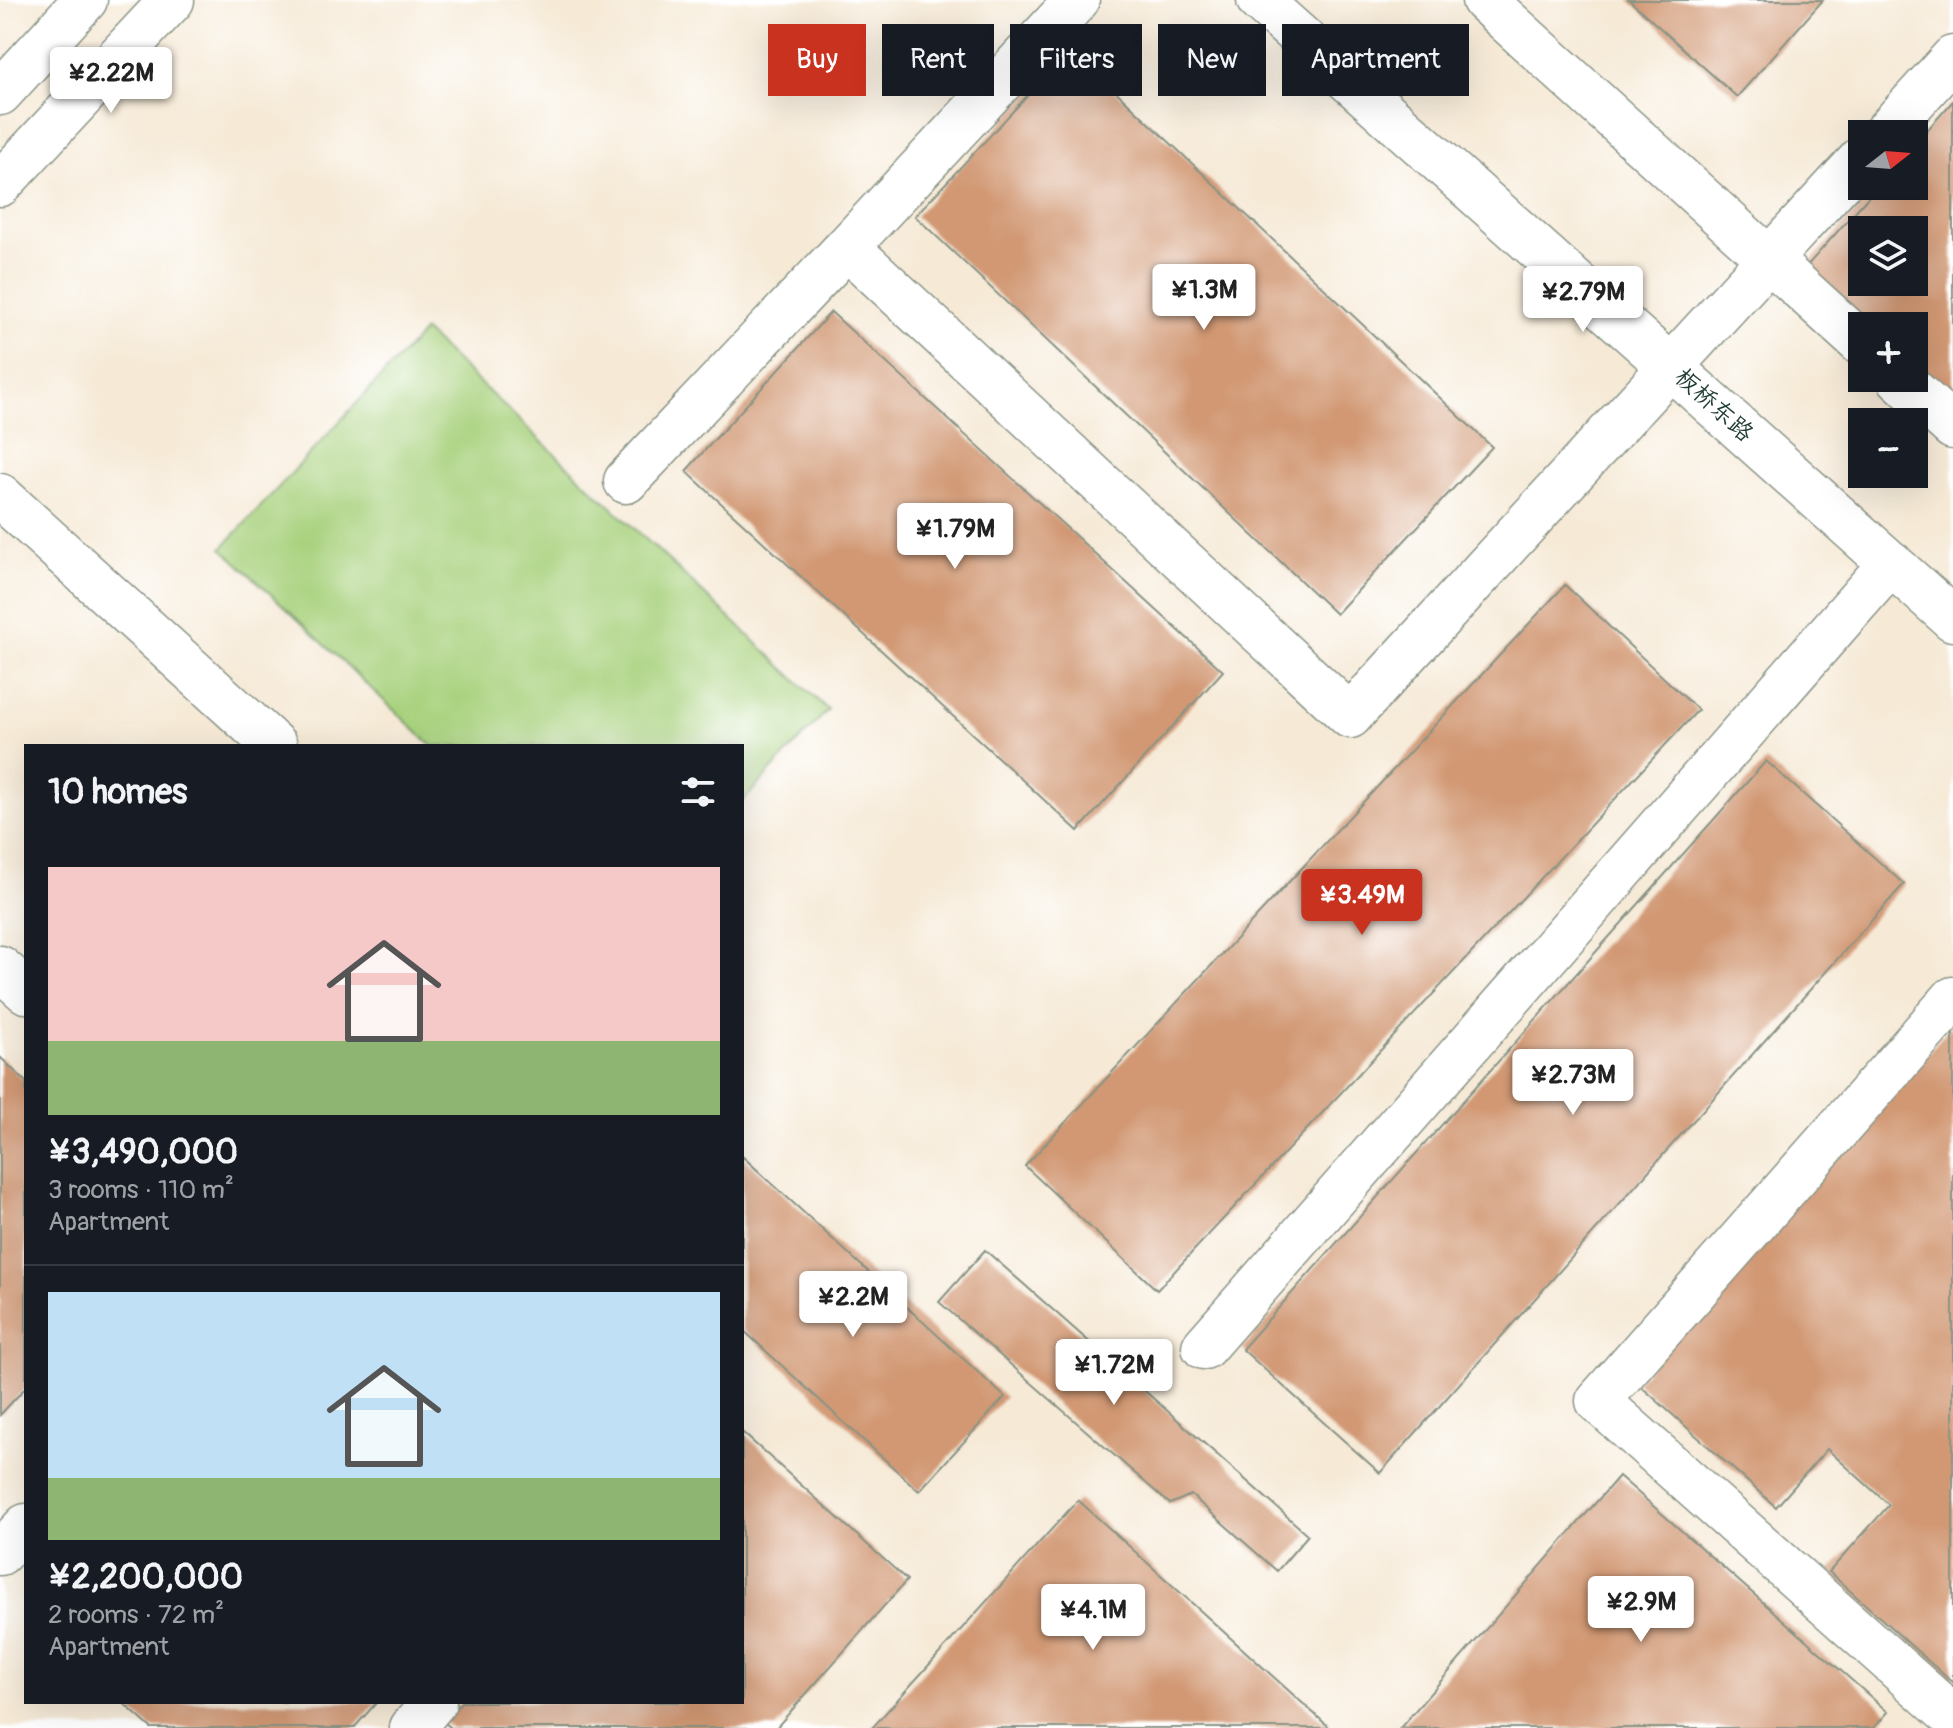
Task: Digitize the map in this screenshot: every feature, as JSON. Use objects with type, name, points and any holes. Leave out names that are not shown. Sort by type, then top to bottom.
[{"type":"street","points":[[0,93],[85,0]]},
{"type":"street","points":[[0,184],[172,0]]},
{"type":"street","points":[[626,481],[1077,0]]},
{"type":"street","name":"板桥东路","points":[[1259,0],[1953,619]]},
{"type":"street","points":[[1484,0],[1848,331]]},
{"type":"street","points":[[1897,120],[1953,58]]},
{"type":"street","points":[[847,247],[1350,716],[1848,173]]},
{"type":"street","points":[[1914,392],[1953,427]]},
{"type":"street","points":[[0,496],[273,744]]},
{"type":"street","points":[[1204,1347],[1891,563]]},
{"type":"street","points":[[0,968],[24,989]]},
{"type":"street","points":[[1953,999],[1598,1401],[1953,1717]]},
{"type":"street","points":[[0,1553],[24,1528]]},
{"type":"street","points":[[412,1728],[432,1704]]},
{"type":"green space","points":[[424,331],[828,710],[744,800],[744,744],[430,744],[222,548]]},
{"type":"building","points":[[1629,0],[1823,0],[1737,97]]},
{"type":"building","points":[[1027,96],[1121,96],[1492,447],[1336,614],[915,216]]},
{"type":"building","points":[[1953,101],[1953,401],[1928,379],[1928,312],[1854,312],[1805,268],[1848,220],[1848,296],[1928,296],[1928,216],[1851,216],[1866,200],[1928,200],[1928,129]]},
{"type":"building","points":[[831,312],[1223,671],[1078,831],[686,471]]},
{"type":"building","points":[[1565,585],[1698,710],[1157,1290],[1025,1166]]},
{"type":"building","points":[[1766,761],[1904,884],[1380,1473],[1242,1349]]},
{"type":"building","points":[[1953,1024],[1953,1683],[1829,1572],[1889,1505],[1827,1449],[1776,1507],[1636,1382]]},
{"type":"building","points":[[0,1057],[24,1080],[24,1389],[0,1415]]},
{"type":"building","points":[[744,1158],[1005,1397],[919,1491],[744,1331]]},
{"type":"building","points":[[985,1250],[1308,1535],[1277,1571],[1191,1495],[1170,1504],[939,1302]]},
{"type":"building","points":[[744,1434],[907,1580],[776,1728],[451,1728],[444,1722],[459,1704],[744,1704]]},
{"type":"building","points":[[1619,1476],[1888,1712],[1874,1728],[1400,1728]]},
{"type":"building","points":[[1078,1500],[1330,1728],[872,1728]]},
{"type":"building","points":[[124,1704],[375,1704],[354,1728],[151,1728]]}]
